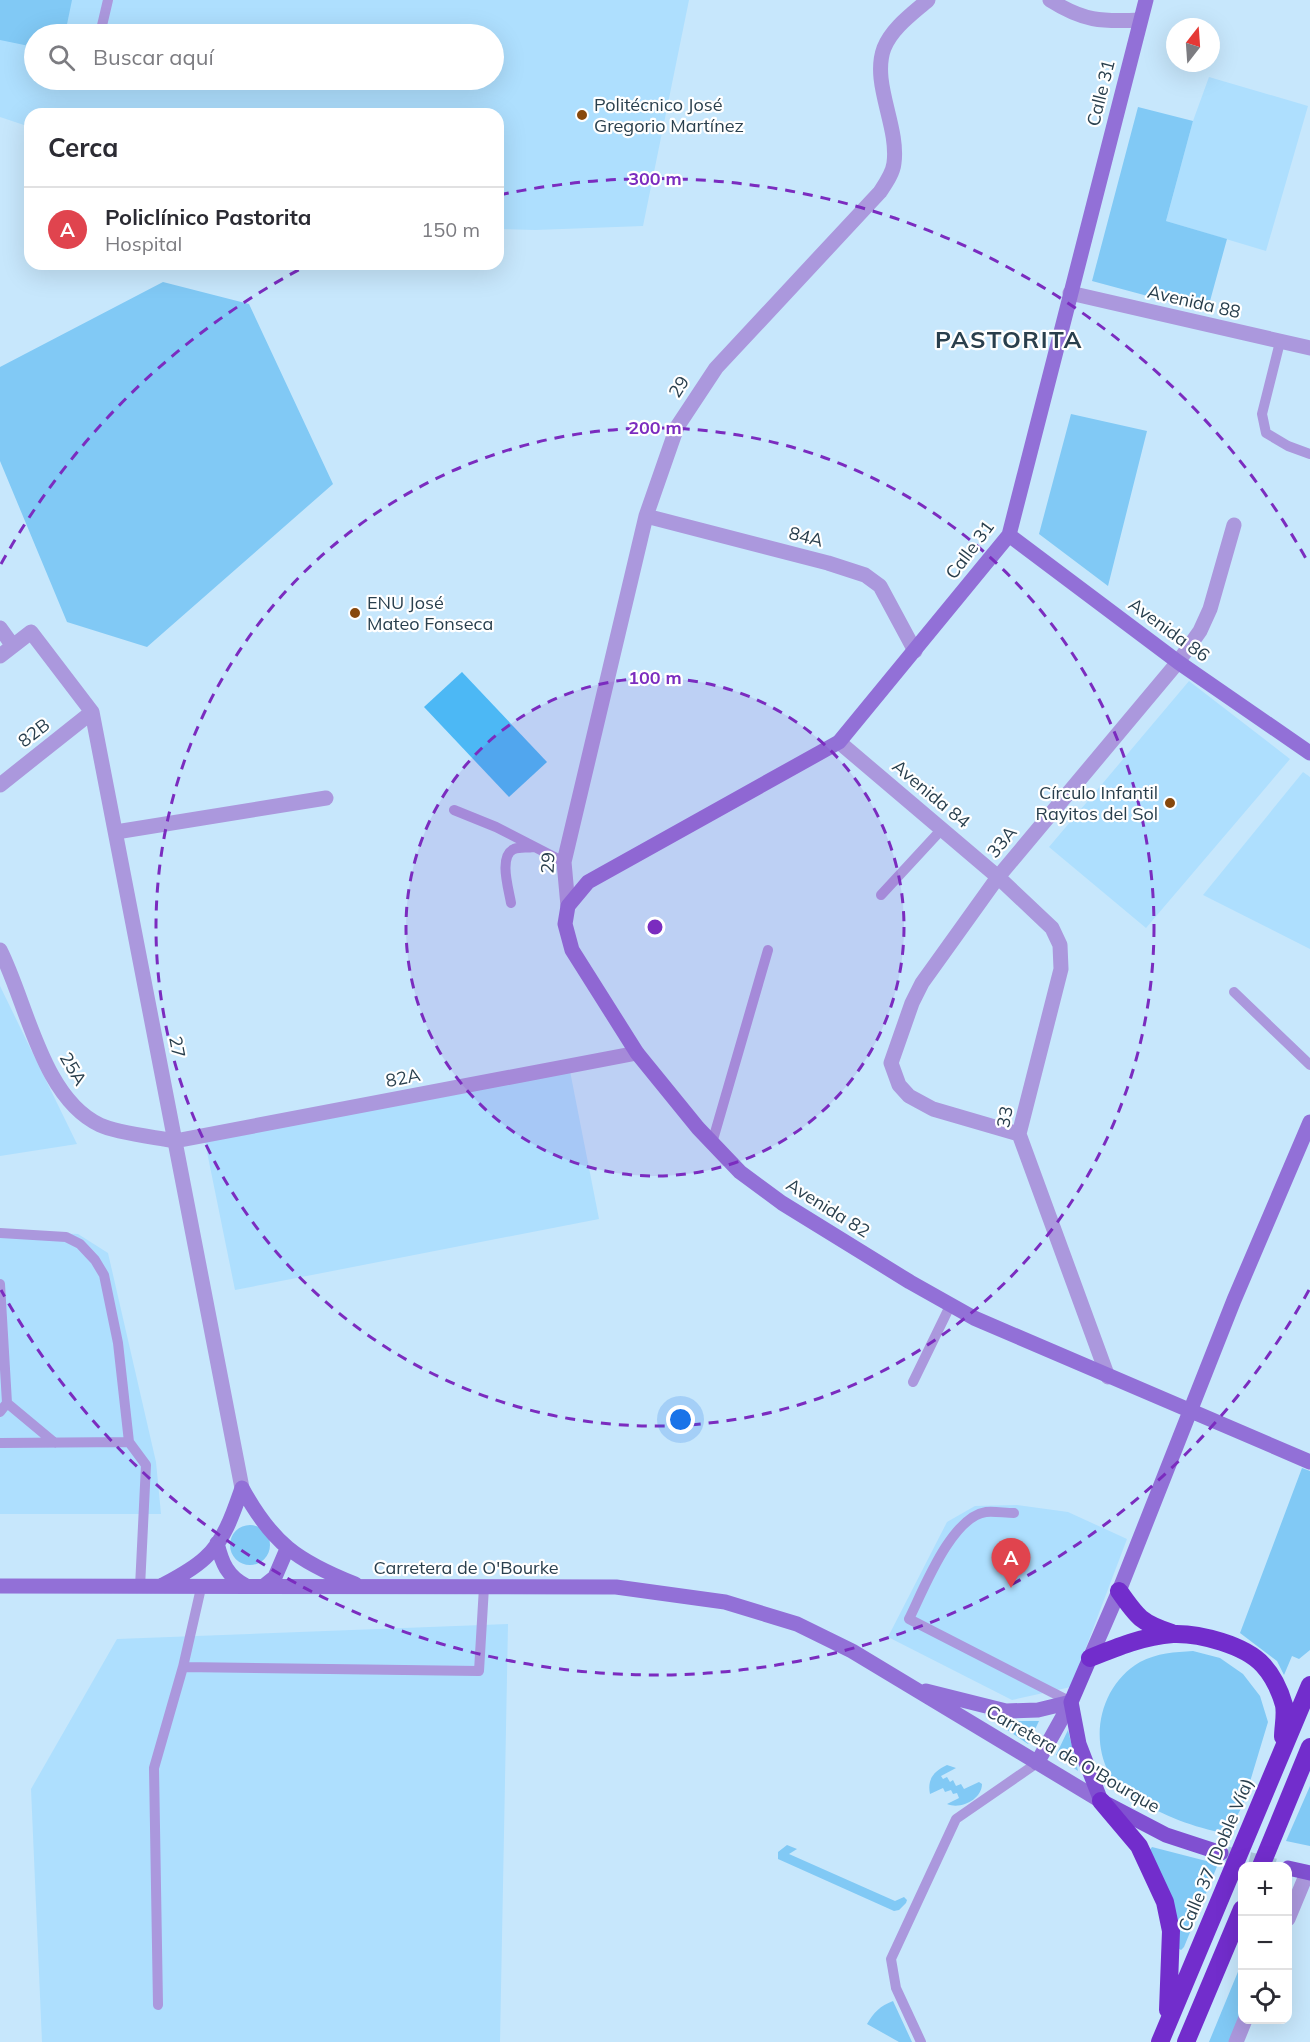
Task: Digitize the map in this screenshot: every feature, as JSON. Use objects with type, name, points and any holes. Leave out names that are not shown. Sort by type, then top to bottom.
[{"type":"highway","points":[[1119,1591],[1137,1617],[1153,1627],[1174,1634],[1222,1642],[1239,1649],[1262,1664],[1277,1686],[1285,1708],[1282,1751]]},
{"type":"highway","points":[[1090,1658],[1131,1641],[1174,1634]]},
{"type":"highway","name":"Calle 37 (Doble Vía)","points":[[1160,2042],[1310,1684]]},
{"type":"highway","points":[[1276,1862],[1310,1747]]},
{"type":"highway","points":[[1101,1801],[1139,1846],[1165,1902],[1171,1931],[1168,2022]]},
{"type":"highway","points":[[1186,2042],[1239,1916]]},
{"type":"main road","points":[[1090,1658],[1071,1702],[1079,1744],[1101,1801]]},
{"type":"main road","name":"Carretera de O'Bourque","points":[[1101,1801],[1166,1835],[1221,1853]]},
{"type":"main road","points":[[1292,1870],[1309,1873]]},
{"type":"street","name":"29","points":[[568,906],[564,862],[646,516],[677,427],[716,368],[880,192],[888,179],[894,165],[895,150],[880,64],[885,46],[897,27],[928,0]]},
{"type":"street","points":[[1050,0],[1068,12],[1088,18],[1108,22],[1140,20]]},
{"type":"street","name":"Calle 31","points":[[568,906],[588,882],[839,742],[1009,535],[1146,0]]},
{"type":"street","name":"Avenida 88","points":[[1070,293],[1310,348]]},
{"type":"street","name":"84A","points":[[646,516],[865,574],[880,585],[915,651]]},
{"type":"street","name":"33A","points":[[1019,1134],[933,1109],[909,1096],[898,1085],[891,1063],[912,1003],[922,983],[998,877],[1178,662],[1200,631],[1210,609],[1234,525]]},
{"type":"street","name":"Avenida 86","points":[[1009,535],[1178,662],[1310,753]]},
{"type":"street","points":[[0,628],[13,646],[0,656]]},
{"type":"street","name":"27","points":[[13,646],[31,632],[92,712],[242,1488]]},
{"type":"street","name":"82B","points":[[0,785],[92,712]]},
{"type":"street","name":"Avenida 84","points":[[839,742],[998,877]]},
{"type":"street","points":[[116,832],[326,798]]},
{"type":"street","name":"33","points":[[998,877],[1052,928],[1060,945],[1061,969],[1019,1134],[1108,1377]]},
{"type":"street","name":"Avenida 82","points":[[568,906],[564,924],[572,950],[638,1053],[712,1143],[740,1172],[782,1203],[950,1306],[1108,1377],[1310,1462]]},
{"type":"street","name":"25A","points":[[0,950],[20,996],[30,1031],[67,1099],[84,1116],[101,1126],[175,1142]]},
{"type":"street","name":"82A","points":[[175,1142],[638,1053]]},
{"type":"street","points":[[1090,1658],[1119,1591],[1238,1289],[1310,1122]]},
{"type":"street","points":[[160,1587],[206,1557],[217,1543],[234,1512],[242,1488]]},
{"type":"street","points":[[242,1488],[255,1511],[287,1549],[322,1571],[366,1588]]},
{"type":"street","points":[[217,1543],[225,1569],[234,1579],[246,1586]]},
{"type":"street","points":[[265,1585],[275,1577],[287,1549]]},
{"type":"street","name":"Carretera de O'Bourke","points":[[0,1586],[616,1587],[725,1602],[797,1624],[852,1651],[912,1687]]},
{"type":"street","points":[[912,1687],[1006,1711],[1038,1710],[1071,1702]]},
{"type":"street","name":"Carretera de O'Bourque","points":[[912,1687],[1101,1801]]},
{"type":"street","points":[[1037,1763],[1071,1702]]},
{"type":"street","points":[[1288,1916],[1309,1873]]},
{"type":"street","points":[[1236,2042],[1243,2024]]},
{"type":"lane","points":[[102,24],[108,0]]},
{"type":"lane","points":[[1280,342],[1262,414],[1266,433],[1288,446],[1310,454]]},
{"type":"lane","points":[[454,810],[496,827],[564,862]]},
{"type":"lane","points":[[881,895],[942,829]]},
{"type":"lane","points":[[511,903],[505,863],[508,854],[514,849],[533,847]]},
{"type":"lane","points":[[712,1143],[768,950]]},
{"type":"lane","points":[[1234,992],[1310,1065]]},
{"type":"lane","points":[[0,1233],[66,1237],[80,1244],[95,1260],[104,1275],[118,1342],[129,1442],[146,1464],[140,1587]]},
{"type":"lane","points":[[0,1284],[4,1408],[55,1443]]},
{"type":"lane","points":[[913,1382],[950,1306]]},
{"type":"lane","points":[[0,1443],[129,1442]]},
{"type":"lane","points":[[1014,1513],[984,1512],[964,1524],[946,1544],[909,1619],[1071,1702]]},
{"type":"lane","points":[[183,1667],[478,1671],[484,1587]]},
{"type":"lane","points":[[158,2005],[154,1768],[183,1667],[201,1588]]},
{"type":"lane","points":[[921,2042],[896,1988],[891,1959],[956,1819],[1037,1763]]},
{"type":"shaded area","name":"Politécnico José Gregorio Martínez","points":[[0,0],[689,0],[643,226],[504,229],[504,108],[24,108],[24,125],[0,117]]},
{"type":"shaded area","points":[[0,0],[72,0],[67,24],[24,24],[24,45],[0,40]]},
{"type":"shaded area","points":[[1209,77],[1308,106],[1266,251],[1166,221],[1193,121]]},
{"type":"shaded area","points":[[1138,107],[1193,121],[1166,221],[1227,239],[1207,312],[1092,281]]},
{"type":"shaded area","points":[[163,282],[249,304],[333,484],[147,647],[67,622],[0,461],[0,367]]},
{"type":"shaded area","points":[[1071,414],[1147,431],[1108,586],[1039,534]]},
{"type":"shaded area","points":[[462,672],[547,762],[509,797],[424,707]]},
{"type":"shaded area","name":"Círculo Infantil Rayitos del Sol","points":[[1189,681],[1290,759],[1146,928],[1049,847]]},
{"type":"shaded area","points":[[1303,772],[1310,777],[1310,949],[1203,895]]},
{"type":"shaded area","points":[[0,986],[77,1144],[0,1156]]},
{"type":"shaded area","points":[[570,1071],[599,1219],[235,1290],[205,1142]]},
{"type":"shaded area","points":[[0,1231],[78,1234],[108,1253],[156,1462],[161,1514],[0,1514]]},
{"type":"shaded area","points":[[1302,1468],[1310,1471],[1310,1650],[1299,1659],[1292,1656],[1284,1675],[1277,1661],[1240,1633]]},
{"type":"shaded area","points":[[1017,1505],[1068,1512],[1127,1539],[1071,1687],[1012,1700],[888,1637],[947,1522],[975,1506]]},
{"type":"shaded area","points":[[250,1525],[264,1531],[270,1545],[264,1559],[250,1565],[236,1559],[230,1545],[236,1531]]},
{"type":"shaded area","points":[[508,1624],[500,2042],[42,2042],[31,1789],[117,1639]]},
{"type":"shaded area","points":[[1193,1651],[1220,1658],[1243,1674],[1260,1696],[1268,1722],[1243,1805],[1227,1834],[1169,1816],[1117,1788],[1103,1758],[1100,1743],[1100,1727],[1108,1697],[1116,1683],[1127,1672],[1140,1662],[1153,1657]]},
{"type":"shaded area","points":[[984,1714],[1009,1721],[1039,1721],[1028,1744]]},
{"type":"shaded area","points":[[1068,1730],[1078,1771],[1056,1755]]},
{"type":"shaded area","points":[[947,1765],[956,1768],[941,1776],[943,1779],[947,1777],[950,1782],[953,1780],[956,1786],[961,1784],[964,1789],[979,1782],[982,1784],[975,1799],[958,1806],[947,1804],[959,1798],[957,1793],[953,1794],[951,1790],[945,1792],[943,1788],[930,1794],[932,1776]]},
{"type":"shaded area","points":[[1310,1786],[1310,1846],[1286,1841]]},
{"type":"shaded area","points":[[787,1845],[797,1849],[789,1854],[895,1901],[904,1897],[907,1900],[906,1903],[899,1910],[894,1911],[778,1859],[778,1852]]},
{"type":"shaded area","points":[[1152,1847],[1218,1864],[1181,1950],[1178,1948],[1149,1851]]},
{"type":"shaded area","points":[[1238,1972],[1238,2024],[1241,2024],[1233,2042],[1209,2042]]},
{"type":"shaded area","points":[[893,2001],[912,2042],[899,2042],[867,2024],[878,2010]]},
{"type":"tunnel","points":[[1227,1854],[1259,1862]]},
{"type":"place","name":"Politécnico José Gregorio Martínez","points":[[582,115]]},
{"type":"place","name":"ENU José Mateo Fonseca","points":[[355,613]]},
{"type":"place","name":"Círculo Infantil Rayitos del Sol","points":[[1170,803]]},
{"type":"place","name":"Policlínico Pastorita","points":[[1011,1588]]},
{"type":"district","name":"PASTORITA","points":[[1009,340]]}]
